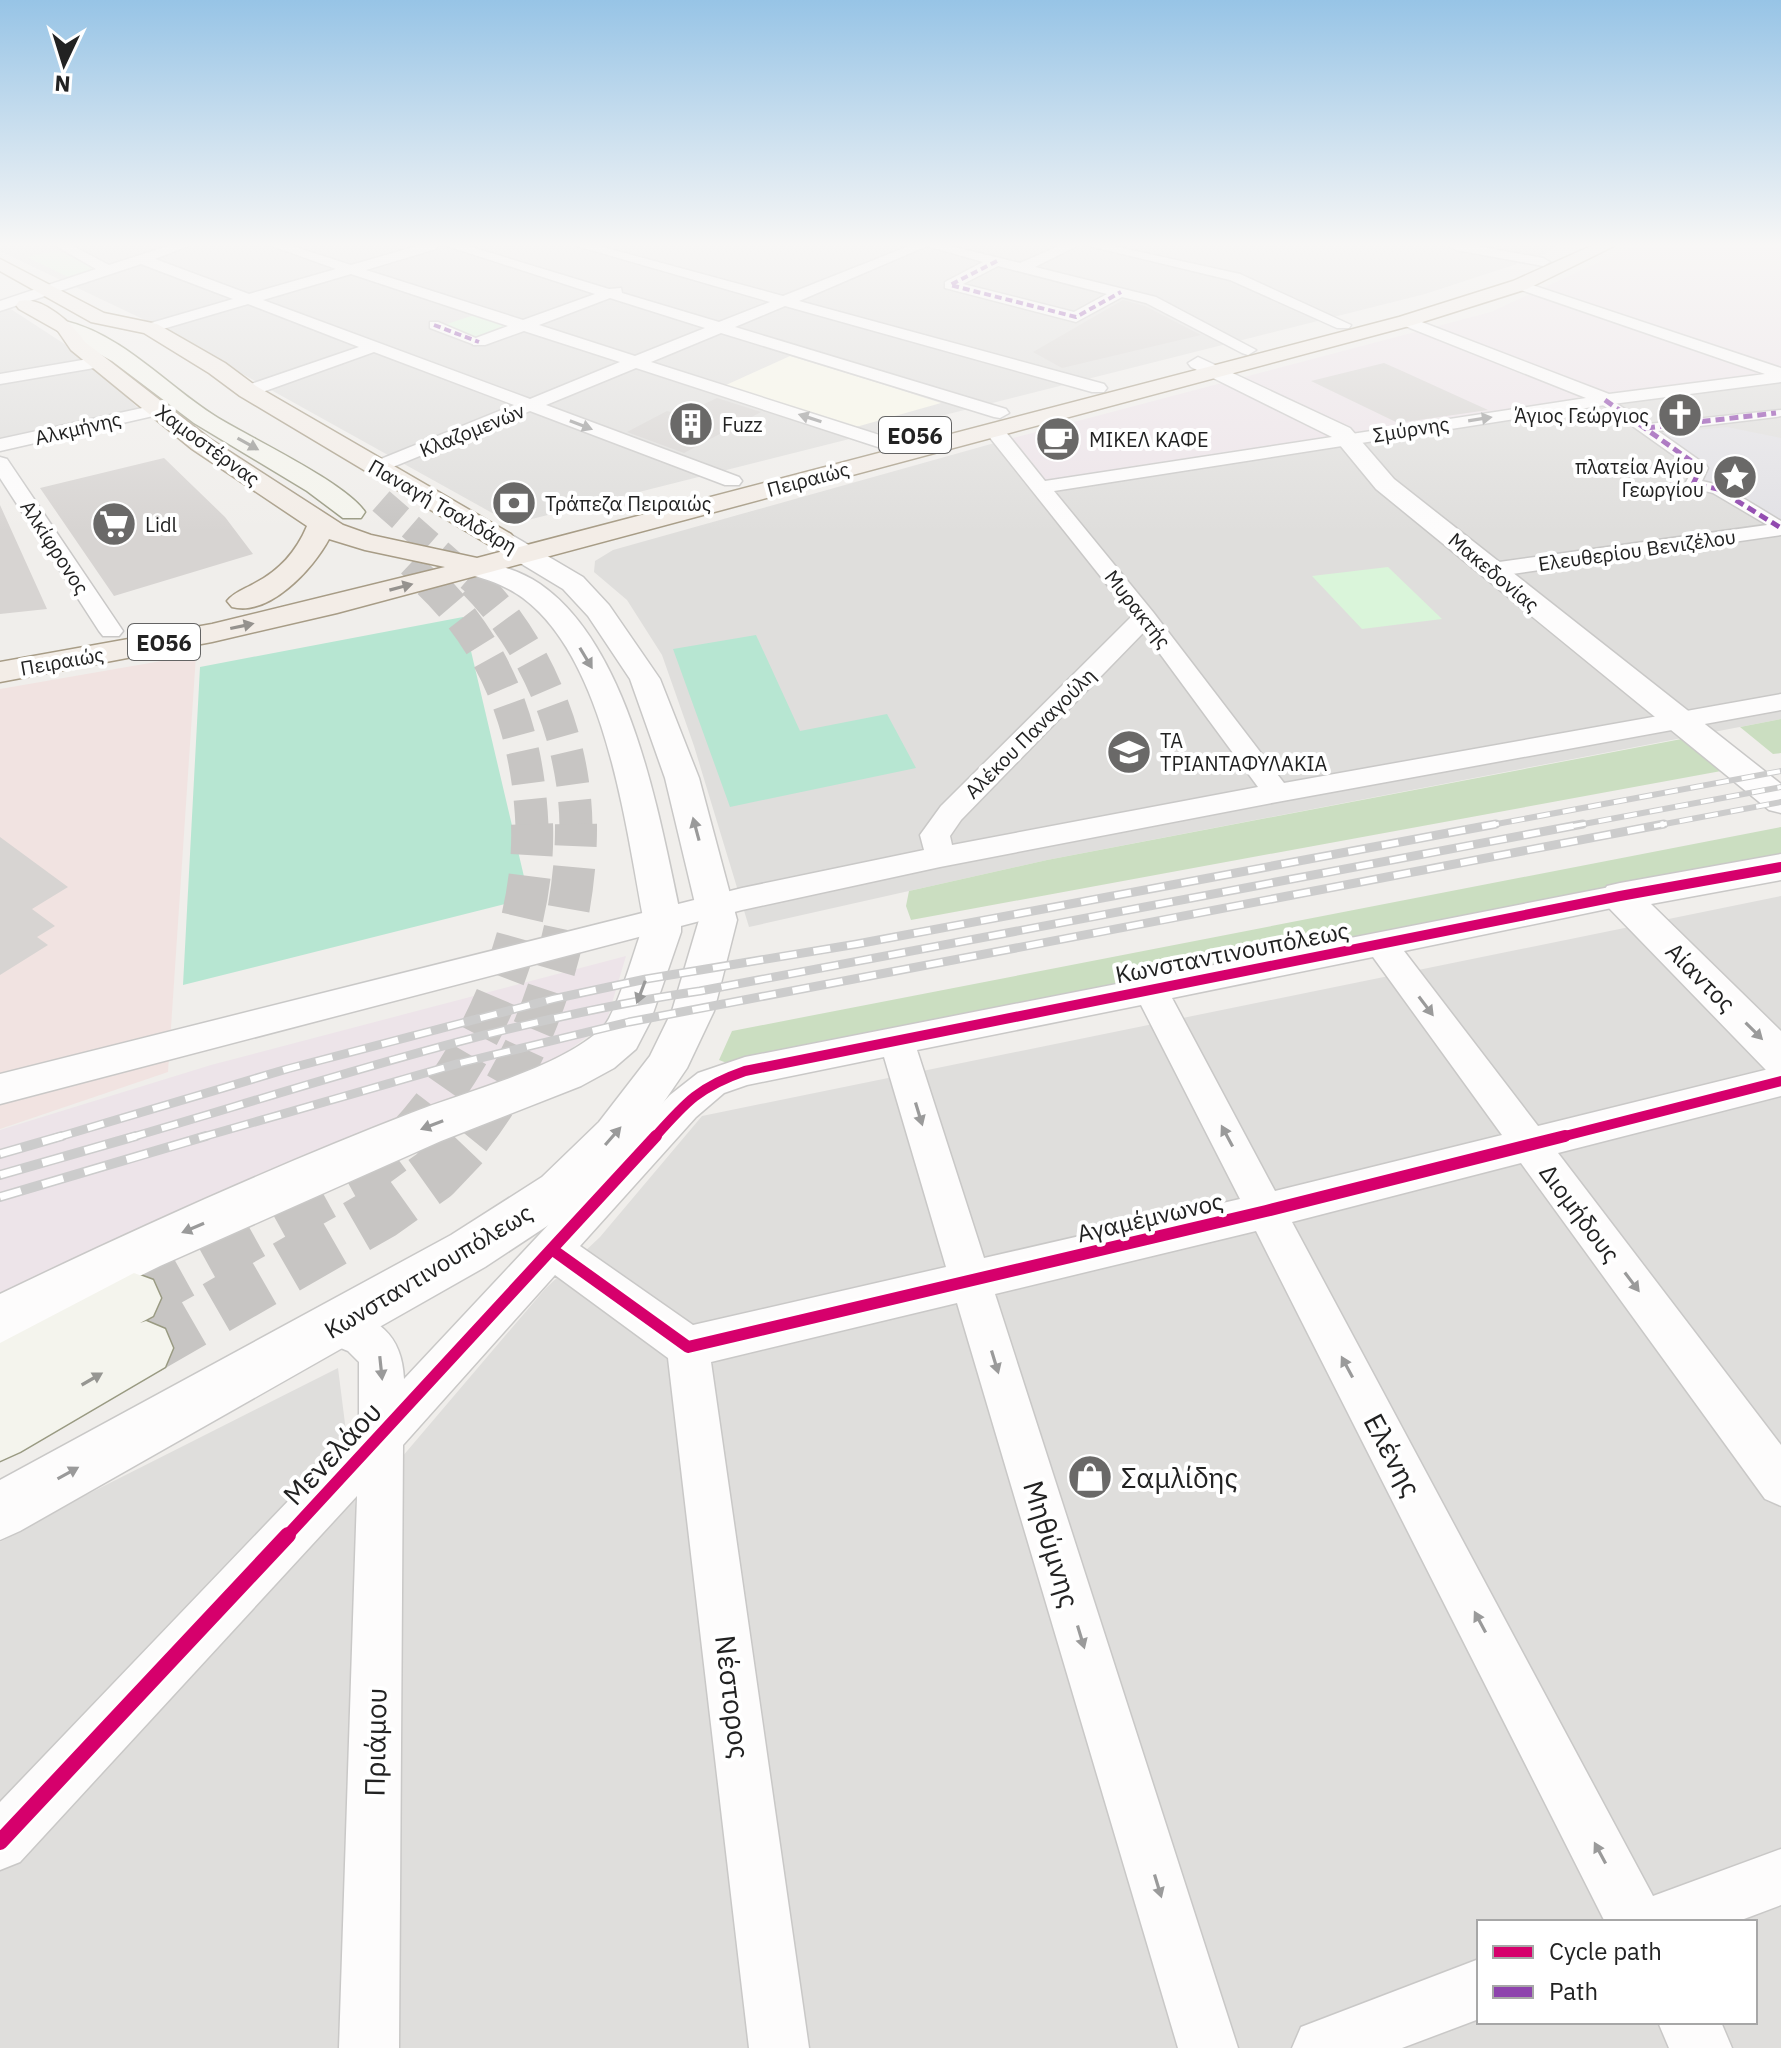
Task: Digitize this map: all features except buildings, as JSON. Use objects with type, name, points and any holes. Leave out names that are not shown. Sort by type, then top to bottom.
[{"type":"main road","name":"Χαμοστέρνας","points":[[75,342],[156,410],[321,524],[354,539],[439,556],[477,568]]},
{"type":"main road","points":[[98,342],[205,419],[295,472],[352,512]]},
{"type":"main road","points":[[133,342],[186,377]]},
{"type":"main road","name":"Παναγή Τσαλδάρη","points":[[173,342],[248,391],[514,547]]},
{"type":"main road","name":"Πειραιώς","points":[[0,672],[267,621],[477,568],[514,547],[732,481],[885,443],[997,422],[1098,388],[1207,367],[1248,350],[1280,342]]},
{"type":"main road","name":"Πειραιώς","points":[[0,653],[111,631],[439,556],[514,547],[1207,367],[1317,342]]},
{"type":"main road","points":[[207,393],[231,411],[295,447]]},
{"type":"main road","points":[[242,601],[274,587],[299,568],[316,541],[321,524]]},
{"type":"main road","points":[[0,1373],[140,1323],[0,1432]]},
{"type":"street","points":[[360,342],[732,481]]},
{"type":"street","points":[[573,342],[885,443]]},
{"type":"street","name":"Κλαζομενών","points":[[378,467],[690,342]]},
{"type":"street","points":[[763,342],[997,422]]},
{"type":"street","points":[[931,342],[1098,388]]},
{"type":"street","points":[[1232,342],[1248,350]]},
{"type":"street","points":[[1458,342],[1605,400],[1701,468],[1693,484],[1718,489],[1781,528]]},
{"type":"street","points":[[1682,342],[1781,376]]},
{"type":"street","points":[[248,391],[374,347]]},
{"type":"street","points":[[0,379],[100,362]]},
{"type":"street","name":"Μακεδονίας","points":[[1207,367],[1325,424],[1348,439],[1385,484],[1781,802]]},
{"type":"street","name":"Σμύρνης","points":[[1042,487],[1605,400],[1781,376]]},
{"type":"street","name":"Αλκμήνης","points":[[0,445],[156,410]]},
{"type":"street","points":[[1646,428],[1776,413]]},
{"type":"street","name":"Μυρακτής","points":[[997,422],[1042,487],[1145,617],[1277,793]]},
{"type":"street","name":"Αλκίφρονος","points":[[0,463],[111,631]]},
{"type":"street","name":"Ελευθερίου Βενιζέλου","points":[[1492,570],[1781,528]]},
{"type":"street","name":"Παναγή Τσαλδάρη","points":[[514,547],[581,591],[620,639],[645,679],[682,778],[716,904]]},
{"type":"street","name":"Παναγή Τσαλδάρη","points":[[477,568],[520,584],[538,596],[586,657],[602,688],[636,790],[662,917]]},
{"type":"street","name":"Αλέκου Παναγούλη","points":[[940,857],[935,835],[951,813],[1145,617]]},
{"type":"street","points":[[0,1089],[716,904],[940,857],[1277,793],[1781,702]]},
{"type":"street","name":"Κωνσταντινουπόλεως","points":[[696,1094],[723,1077],[896,1039],[1781,867]]},
{"type":"street","name":"Αίαντος","points":[[1620,896],[1781,1058]]},
{"type":"street","name":"Κωνσταντινουπόλεως","points":[[0,1511],[468,1251],[559,1192],[615,1136],[665,1068],[693,1011],[712,949],[718,920],[716,904]]},
{"type":"street","points":[[0,1320],[157,1244],[425,1127],[566,1073],[599,1056],[621,1037],[629,1022],[661,932],[662,917]]},
{"type":"street","name":"Διομήδους","points":[[1380,943],[1781,1483]]},
{"type":"street","name":"Ελένης","points":[[1150,989],[1635,1920]]},
{"type":"street","name":"Μηθύμνης","points":[[896,1039],[1208,2048]]},
{"type":"street","name":"Αγαμέμνωνος","points":[[688,1347],[1266,1211],[1781,1081]]},
{"type":"street","name":"Μενελάου","points":[[0,1842],[696,1094]]},
{"type":"street","points":[[553,1250],[688,1347]]},
{"type":"street","name":"Μενελάου","points":[[336,1326],[359,1332],[373,1342],[382,1358],[381,1436]]},
{"type":"street","name":"Νέστορος","points":[[688,1347],[779,2048]]},
{"type":"street","name":"Πριάμου","points":[[369,2048],[381,1436]]},
{"type":"street","points":[[1664,1920],[1781,1877]]},
{"type":"street","points":[[1322,2048],[1477,1990]]},
{"type":"street","points":[[1689,2024],[1702,2048]]},
{"type":"shaded area","points":[[0,342],[61,342],[86,358],[140,410],[0,442]]},
{"type":"shaded area","points":[[184,342],[1236,342],[512,524]]},
{"type":"shaded area","points":[[1379,342],[1781,342],[1781,382],[1608,404],[1039,492],[998,442]]},
{"type":"shaded area","points":[[790,356],[941,403],[856,427],[726,385]]},
{"type":"shaded area","points":[[1781,382],[1781,719],[1047,860],[749,927],[694,746],[662,655],[627,600],[594,572],[595,561],[613,550],[998,442],[1608,404]]},
{"type":"shaded area","name":"πλατεία Αγίου Γεωργίου","points":[[1727,427],[1781,438],[1781,523],[1715,493],[1684,486],[1693,469],[1645,435]]},
{"type":"shaded area","points":[[196,655],[168,1072],[0,1129],[0,689]]},
{"type":"shaded area","points":[[1781,896],[1781,2048],[0,2048],[0,1542],[84,1496],[338,1368],[356,1511],[545,1289],[600,1237],[702,1116]]},
{"type":"shaded area","points":[[626,956],[606,1023],[550,1064],[0,1300],[0,1130],[211,1065]]},
{"type":"green space","points":[[1388,567],[1442,619],[1362,629],[1312,576]]},
{"type":"green space","points":[[463,617],[529,898],[183,985],[200,667]]},
{"type":"green space","points":[[756,635],[800,731],[887,714],[916,768],[730,807],[673,649]]},
{"type":"green space","points":[[1781,719],[1781,753],[1773,754],[1740,727]]},
{"type":"green space","points":[[1692,737],[1732,769],[911,920],[906,906],[909,891],[1047,860]]},
{"type":"green space","points":[[1781,827],[1781,863],[732,1065],[719,1060],[732,1031]]},
{"type":"tunnel","points":[[381,501],[475,583]]},
{"type":"tunnel","points":[[410,564],[430,583]]},
{"type":"tunnel","points":[[430,583],[474,635],[505,694],[524,758],[532,826]]},
{"type":"tunnel","points":[[475,583],[516,634],[548,694],[568,759],[576,825]]},
{"type":"tunnel","points":[[470,1138],[515,1069],[548,990],[569,906],[576,825]]},
{"type":"tunnel","points":[[407,1137],[457,1071],[498,992],[524,908],[531,866],[532,826]]},
{"type":"tunnel","points":[[146,1348],[382,1212],[434,1175],[471,1136]]},
{"type":"tunnel","points":[[134,1298],[352,1177],[407,1137]]},
{"type":"railway","points":[[1486,826],[1781,771]]},
{"type":"railway","points":[[1573,826],[1781,787]]},
{"type":"railway","points":[[1654,826],[1781,802]]},
{"type":"railway","points":[[55,1138],[287,1069],[553,999],[646,979],[857,944],[1496,824]]},
{"type":"railway","points":[[129,1138],[412,1054],[555,1018],[1583,824]]},
{"type":"railway","points":[[199,1138],[460,1063],[629,1022],[1664,824]]},
{"type":"railway","points":[[0,1154],[62,1136]]},
{"type":"railway","points":[[0,1175],[136,1136]]},
{"type":"railway","points":[[0,1197],[206,1136]]},
{"type":"marked path","points":[[1605,400],[1701,468],[1693,484],[1718,489],[1781,528]]},
{"type":"marked path","points":[[1646,428],[1776,413]]},
{"type":"cycle path","points":[[0,1842],[381,1436],[683,1106],[711,1083],[745,1071],[1620,896],[1781,867]]},
{"type":"cycle path","points":[[553,1250],[688,1347],[1266,1211],[1781,1081]]},
{"type":"place","name":"Άγιος Γεώργιος","points":[[1680,415]]},
{"type":"place","name":"Fuzz","points":[[691,424]]},
{"type":"place","name":"ΜΙΚΕΛ ΚΑΦΕ","points":[[1058,439]]},
{"type":"place","name":"πλατεία Αγίου Γεωργίου","points":[[1735,477]]},
{"type":"place","name":"Τράπεζα Πειραιώς","points":[[514,503]]},
{"type":"place","name":"Lidl","points":[[114,524]]},
{"type":"place","name":"ΤΑ ΤΡΙΑΝΤΑΦΥΛΑΚΙΑ","points":[[1129,752]]},
{"type":"place","name":"Σαμλίδης","points":[[1090,1477]]}]
